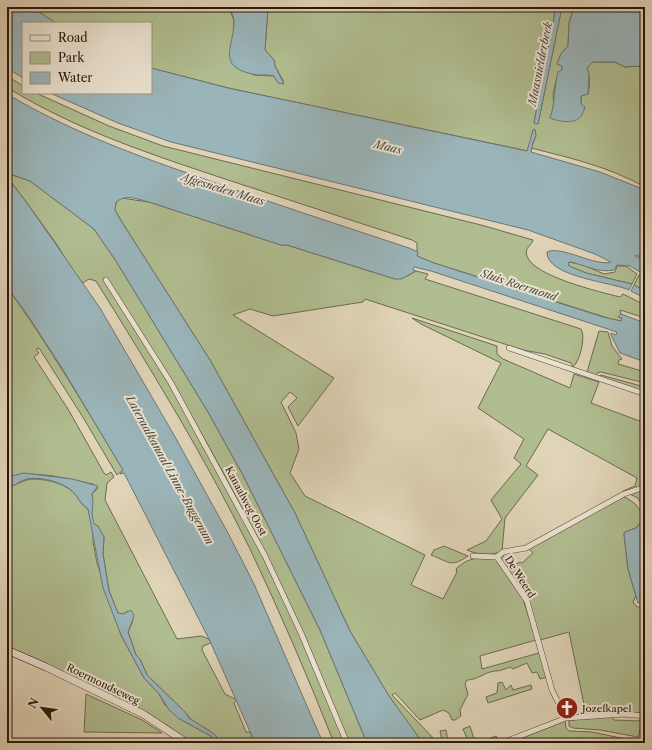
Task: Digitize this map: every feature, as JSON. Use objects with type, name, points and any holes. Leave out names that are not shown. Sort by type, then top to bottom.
[{"type":"main road","name":"Roermondseweg","points":[[7,650],[136,710],[177,740],[186,743]]},
{"type":"street","name":"Kanaalweg Oost","points":[[106,280],[178,396],[265,556],[304,640],[347,743]]},
{"type":"street","points":[[509,348],[645,394]]},
{"type":"street","name":"De Weerd","points":[[566,718],[552,690],[527,601],[497,557],[503,552],[526,548],[624,494],[645,487]]},
{"type":"street","points":[[473,556],[497,557]]},
{"type":"street","points":[[502,743],[566,718],[624,714],[645,716]]},
{"type":"green space","points":[[31,7],[229,7],[234,21],[235,66],[254,75],[274,76],[278,83],[284,82],[275,66],[274,60],[265,50],[268,7],[556,7],[534,123],[538,123],[562,7],[574,7],[569,23],[568,46],[561,54],[557,64],[562,66],[562,70],[558,73],[553,94],[554,108],[581,104],[581,96],[588,94],[589,91],[589,77],[587,68],[593,62],[615,62],[625,67],[639,66],[645,69],[645,187],[618,174],[575,159],[531,148],[536,136],[533,130],[528,151],[228,88],[152,68],[152,22],[54,22]]},
{"type":"green space","points":[[7,76],[22,85],[22,94],[38,94],[109,126],[163,146],[481,225],[533,240],[526,253],[532,263],[541,270],[583,287],[620,297],[623,294],[645,305],[645,318],[620,310],[621,314],[619,317],[622,318],[621,321],[611,319],[434,263],[417,256],[417,243],[412,240],[143,151],[61,117],[8,88]]},
{"type":"green space","points":[[7,173],[30,181],[94,229],[116,261],[208,412],[244,477],[320,630],[367,743],[349,743],[294,615],[233,491],[180,395],[117,294],[106,279],[103,279],[175,394],[242,514],[290,613],[346,743],[334,743],[294,645],[250,549],[215,481],[157,380],[96,281],[89,279],[83,283],[70,267],[58,246],[7,177]]},
{"type":"green space","points":[[121,198],[149,202],[281,245],[287,245],[395,279],[407,276],[416,271],[428,274],[425,279],[581,329],[583,337],[582,349],[576,364],[573,367],[571,363],[545,354],[523,350],[365,299],[363,302],[273,316],[250,309],[233,315],[334,378],[298,426],[288,407],[297,398],[290,392],[281,402],[296,433],[299,449],[290,473],[305,496],[425,555],[411,585],[443,599],[457,572],[456,569],[461,565],[475,559],[497,559],[523,599],[536,640],[480,656],[482,669],[539,653],[547,677],[540,679],[537,672],[532,673],[527,663],[513,669],[510,667],[467,680],[465,684],[468,694],[460,710],[461,716],[455,720],[452,720],[449,713],[443,710],[420,720],[395,693],[392,695],[438,743],[423,743],[421,741],[389,696],[350,631],[295,513],[210,360],[115,210],[116,202]]},
{"type":"green space","points":[[568,262],[581,264],[604,274],[615,272],[617,266],[626,266],[637,274],[632,284],[586,273],[569,266]]},
{"type":"green space","points":[[639,275],[645,277],[645,291],[634,285]]},
{"type":"green space","points":[[7,287],[52,354],[123,470],[117,475],[39,348],[36,349],[39,353],[34,357],[68,409],[104,473],[106,475],[111,472],[114,477],[107,483],[105,500],[177,639],[201,636],[209,639],[211,643],[203,646],[202,650],[225,694],[237,700],[234,703],[246,732],[250,732],[255,743],[221,743],[209,730],[193,721],[147,675],[140,659],[136,655],[128,632],[133,621],[128,611],[123,614],[118,613],[109,591],[103,554],[104,537],[94,525],[91,518],[92,494],[98,488],[93,484],[61,477],[29,474],[7,477]]},
{"type":"green space","points":[[412,318],[497,346],[497,354],[503,359],[570,388],[574,374],[599,382],[591,403],[645,423],[645,511],[638,498],[623,491],[635,486],[637,478],[548,429],[526,466],[538,475],[505,518],[502,551],[493,554],[484,554],[467,550],[486,541],[502,519],[491,500],[521,464],[514,458],[524,439],[478,408],[501,363],[421,324]]},
{"type":"green space","points":[[599,331],[608,332],[612,346],[622,359],[619,360],[618,364],[645,372],[645,383],[601,372],[597,373],[595,377],[587,372]]},
{"type":"green space","points":[[601,375],[645,387],[645,392],[598,377]]},
{"type":"green space","points":[[31,479],[48,480],[59,483],[73,492],[88,509],[93,527],[93,542],[97,563],[121,635],[144,678],[159,694],[165,705],[178,718],[211,736],[217,743],[191,743],[168,726],[142,710],[7,647],[7,487]]},
{"type":"green space","points":[[622,496],[635,504],[645,521],[645,526],[640,523],[636,528],[625,532],[624,534],[628,569],[636,596],[633,602],[637,607],[641,607],[645,601],[645,713],[609,711],[586,714],[569,632],[540,640],[528,601],[500,556],[502,554],[511,567],[520,562],[522,563],[533,553],[528,548]]},
{"type":"green space","points":[[444,546],[468,556],[457,562],[450,563],[431,555],[434,550]]},
{"type":"green space","points":[[502,682],[506,690],[511,685],[513,690],[531,685],[532,689],[488,703],[486,697],[497,693],[498,683]]},
{"type":"green space","points":[[86,694],[142,720],[162,733],[84,732]]},
{"type":"green space","points":[[611,717],[614,720],[638,721],[643,719],[638,737],[600,730],[573,728],[569,726],[569,720]]},
{"type":"green space","points":[[565,721],[566,728],[569,731],[592,732],[645,743],[615,743],[578,738],[541,743],[508,743]]},
{"type":"green space","points":[[470,726],[476,743],[469,743],[463,729]]},
{"type":"green space","points":[[446,730],[448,741],[452,743],[442,741],[440,731]]},
{"type":"green space","points":[[496,736],[498,740],[490,743],[477,743]]},
{"type":"water","points":[[7,7],[31,7],[54,22],[22,22],[22,77],[7,68]]},
{"type":"water","points":[[229,7],[268,7],[265,50],[274,60],[275,66],[284,84],[278,83],[274,76],[252,74],[234,66],[230,60],[230,47],[234,20]]},
{"type":"water","points":[[556,7],[562,7],[538,124],[534,123]]},
{"type":"water","points":[[574,7],[645,7],[645,69],[639,66],[625,67],[615,62],[593,62],[587,68],[589,74],[588,94],[581,96],[581,104],[585,107],[582,114],[575,121],[566,122],[550,118],[558,72],[562,70],[562,66],[557,64],[561,54],[568,46],[569,23]]},
{"type":"water","name":"Maas","points":[[152,68],[228,88],[527,151],[533,130],[535,129],[536,136],[531,152],[600,172],[645,190],[645,242],[642,241],[640,244],[645,247],[645,259],[636,255],[635,256],[645,261],[645,275],[630,266],[617,265],[614,270],[603,271],[571,262],[568,263],[569,266],[586,273],[632,284],[629,290],[581,277],[568,273],[557,267],[550,260],[547,252],[561,251],[597,262],[611,262],[595,254],[528,230],[171,142],[118,123],[52,94],[152,94]]},
{"type":"water","name":"Afgesneden Maas","points":[[7,94],[29,107],[75,129],[122,149],[247,194],[409,248],[418,252],[417,256],[434,263],[603,317],[621,321],[622,318],[618,317],[621,314],[645,323],[645,362],[620,353],[611,335],[611,333],[616,335],[617,332],[431,271],[414,267],[413,270],[416,271],[401,279],[395,279],[287,245],[281,245],[149,202],[124,198],[116,202],[115,210],[120,219],[210,360],[295,513],[350,631],[389,696],[423,743],[367,743],[320,630],[244,477],[208,412],[116,261],[94,229],[30,181],[7,173]]},
{"type":"water","name":"Lateraalkanaal Linne-Buggenum","points":[[7,177],[27,203],[100,308],[174,435],[228,533],[254,584],[323,743],[255,743],[209,639],[124,473],[120,474],[123,470],[65,373],[29,317],[7,287]]},
{"type":"water","points":[[634,285],[645,291],[645,298],[631,291]]},
{"type":"water","points":[[24,473],[72,479],[98,486],[92,494],[92,514],[94,524],[98,526],[104,537],[103,554],[109,591],[118,613],[123,614],[131,610],[134,616],[128,632],[136,655],[140,659],[147,675],[186,713],[189,718],[214,734],[221,743],[217,743],[211,736],[178,718],[169,710],[159,694],[144,678],[121,635],[103,588],[88,509],[70,489],[50,480],[36,478],[24,480],[7,487],[7,477]]},
{"type":"water","points":[[640,523],[645,526],[645,601],[638,603],[628,569],[624,534],[625,532],[636,528]]},
{"type":"place","name":"Jozefkapel","points":[[567,708]]},
{"type":"water label","name":"Maasnielderbeek","points":[[540,64]]},
{"type":"water label","name":"Sluis Roermond","points":[[519,285]]}]
